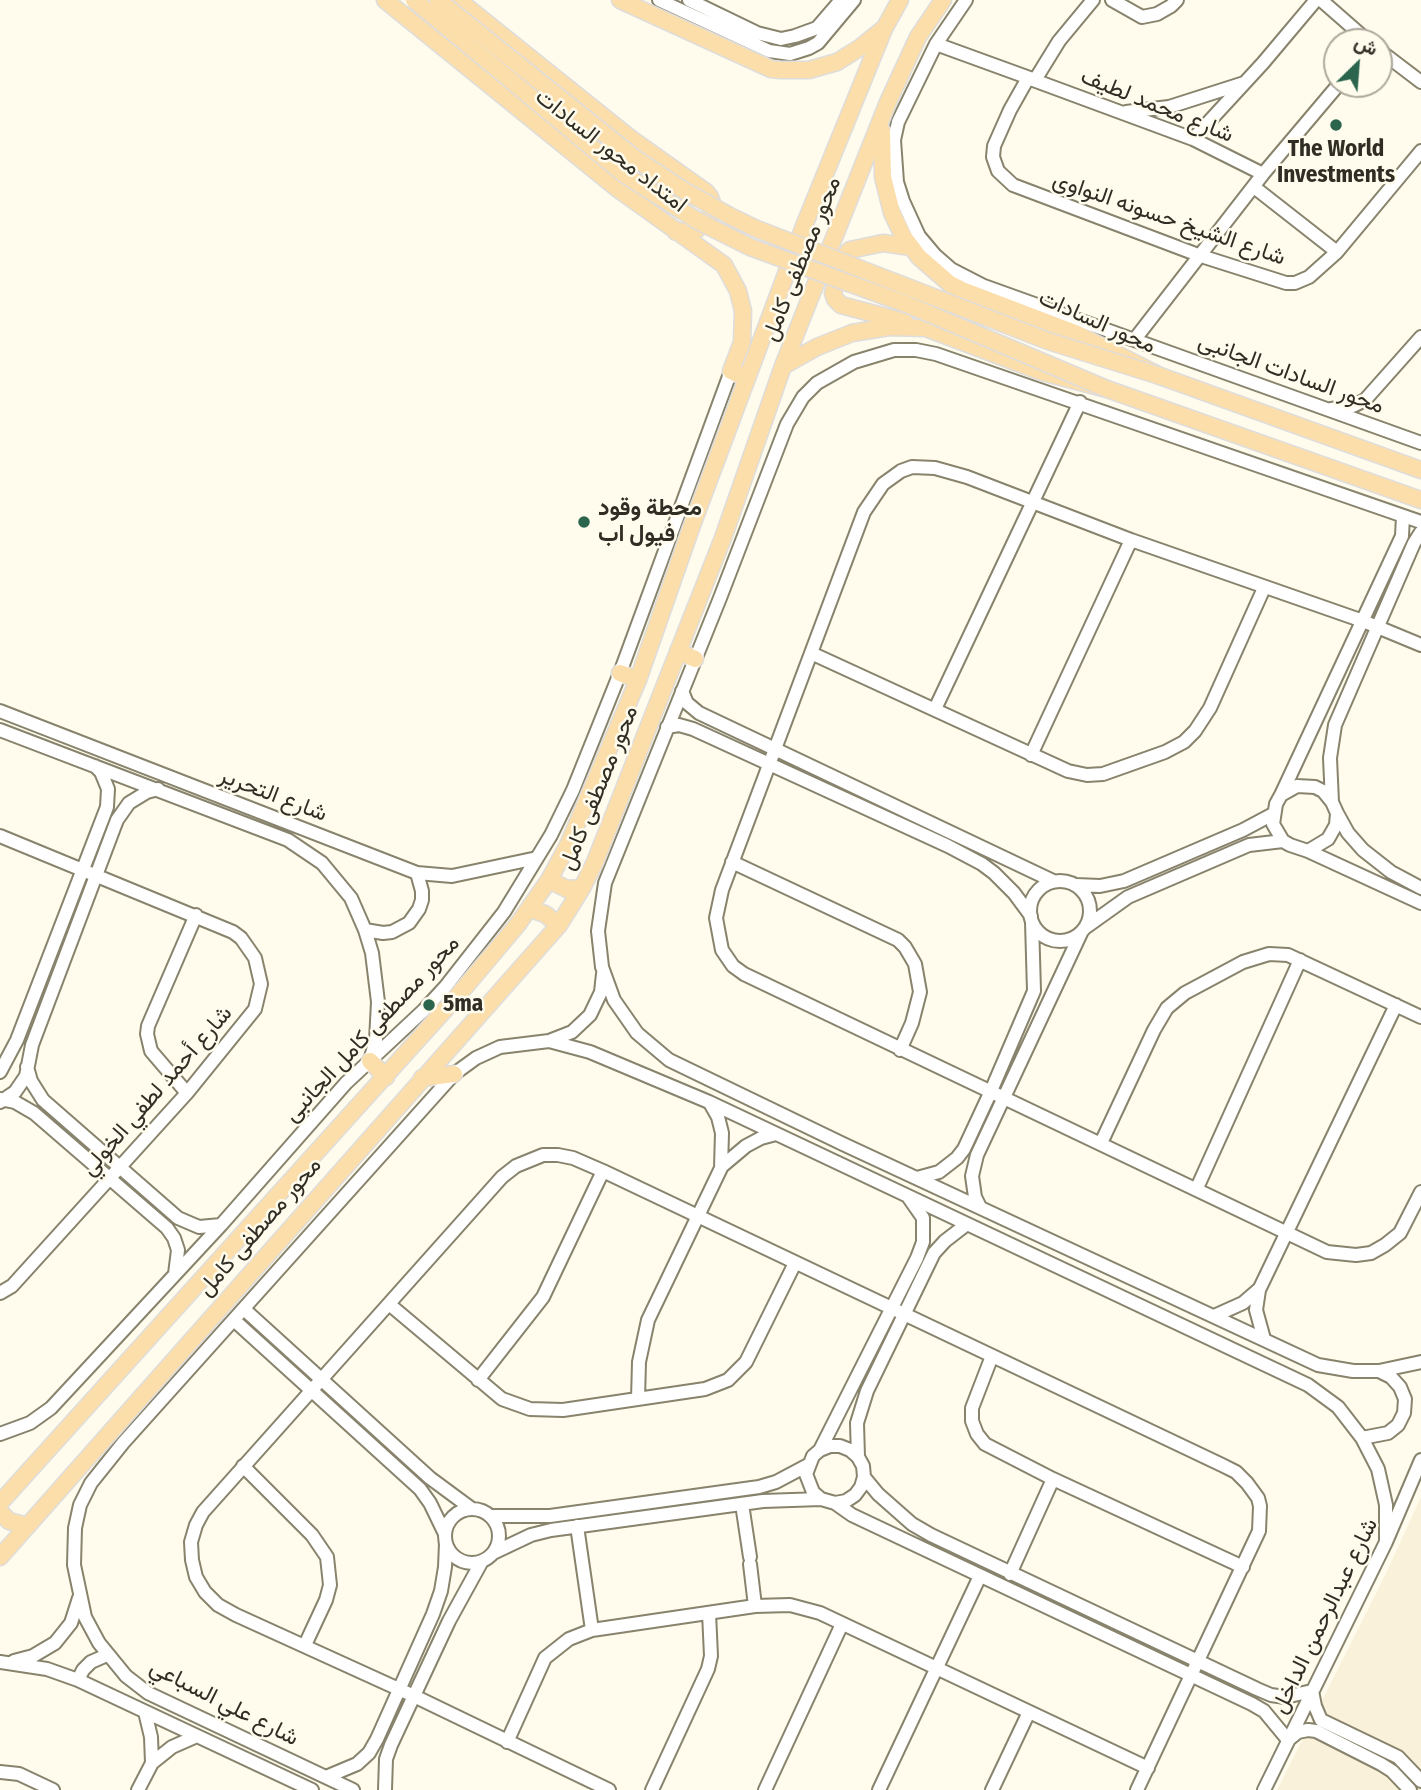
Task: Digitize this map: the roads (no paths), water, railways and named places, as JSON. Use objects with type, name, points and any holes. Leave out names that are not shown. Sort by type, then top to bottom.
[{"type":"main road","name":"امتداد محور السادات","points":[[385,0],[618,189],[724,265],[738,291],[743,311],[739,375]]},
{"type":"main road","points":[[414,0],[625,175],[698,221],[750,247],[906,304],[1107,389],[1421,500]]},
{"type":"main road","points":[[438,0],[636,159],[724,213],[758,229],[1048,341],[1160,376]]},
{"type":"main road","points":[[458,0],[630,138],[706,192],[713,206],[708,221],[696,230],[676,232]]},
{"type":"main road","points":[[620,0],[771,69],[780,70],[809,69],[836,62],[884,29]]},
{"type":"main road","name":"محور مصطفى كامل","points":[[0,1503],[386,1077],[530,909],[549,880],[568,845],[638,680],[705,490],[739,375],[804,226],[884,29],[900,0]]},
{"type":"main road","name":"محور مصطفى كامل","points":[[3,1547],[27,1527],[559,925],[582,888],[595,862],[723,538],[783,366],[888,102],[918,37],[943,0]]},
{"type":"main road","name":"محور السادات","points":[[888,102],[881,141],[884,189],[897,225],[911,247],[929,267],[962,290],[1075,333],[1160,376],[1421,470]]},
{"type":"main road","points":[[911,247],[883,243],[850,250],[844,257],[834,293],[835,299],[841,304],[947,334],[1050,374],[1107,389]]},
{"type":"main road","points":[[783,366],[817,346],[852,333],[889,327],[915,327]]},
{"type":"main road","points":[[689,484],[705,490]]},
{"type":"main road","points":[[678,652],[695,659]]},
{"type":"main road","points":[[620,673],[638,680]]},
{"type":"main road","points":[[549,880],[567,890],[582,888]]},
{"type":"main road","points":[[530,909],[545,914],[559,925]]},
{"type":"main road","points":[[369,1061],[386,1077]]},
{"type":"main road","points":[[422,1078],[454,1074]]},
{"type":"main road","points":[[0,1512],[9,1521],[27,1527]]},
{"type":"street","points":[[659,0],[769,51],[790,54],[809,48],[825,35],[854,0]]},
{"type":"street","points":[[690,0],[757,33],[781,39],[795,37],[817,28],[841,0]]},
{"type":"street","points":[[936,44],[967,0]]},
{"type":"street","name":"شارع الشيخ حسونه النواوى","points":[[1093,0],[1031,79],[1010,110],[994,146],[994,163],[1003,178],[1031,192],[1200,256],[1280,282],[1295,283],[1309,276],[1337,252],[1421,151]]},
{"type":"street","points":[[1112,0],[1133,14],[1146,16],[1171,6],[1177,0]]},
{"type":"street","points":[[1193,139],[1319,0],[1352,28]]},
{"type":"street","name":"شارع محمد لطيف","points":[[936,44],[1193,139],[1263,174]]},
{"type":"street","name":"محور السادات الجانبى","points":[[936,44],[898,122],[894,140],[897,183],[910,220],[919,236],[951,269],[984,286],[1421,443]]},
{"type":"street","points":[[1393,61],[1421,82]]},
{"type":"street","points":[[1123,112],[1169,107],[1245,83]]},
{"type":"street","points":[[1135,339],[1263,174],[1327,98]]},
{"type":"street","points":[[1254,187],[1337,252]]},
{"type":"street","points":[[1327,409],[1365,400],[1421,337]]},
{"type":"street","points":[[1410,1790],[1392,1771],[1381,1764],[1316,1731],[1298,1732],[1288,1740],[1265,1711],[852,1515],[835,1503],[821,1499],[782,1499],[578,1526],[531,1535],[488,1557],[464,1562],[449,1551],[430,1503],[419,1489],[235,1321],[454,1074],[476,1058],[500,1047],[549,1041],[572,1032],[590,1015],[601,992],[602,967],[598,931],[600,907],[610,869],[780,443],[796,409],[817,383],[854,362],[894,351],[916,350],[936,354],[1421,522]]},
{"type":"street","name":"محور مصطفى كامل الجانبى","points":[[0,1434],[30,1423],[51,1408],[221,1225],[346,1083],[424,1010],[466,962],[503,912],[537,858],[573,790],[620,673],[689,484],[739,375]]},
{"type":"street","points":[[935,709],[1080,402]]},
{"type":"street","points":[[1421,645],[1363,621],[1131,540],[967,477],[935,468],[912,467],[891,477],[875,493],[864,512],[768,762],[718,900],[716,918],[719,941],[729,961],[744,974],[1327,1252],[1352,1256],[1371,1253],[1395,1238],[1421,1192]]},
{"type":"street","points":[[1076,885],[1100,886],[1124,881],[1243,830],[1273,814],[1402,536],[1403,516]]},
{"type":"street","points":[[1308,851],[1328,839],[1336,825],[1330,758],[1332,736],[1377,627],[1421,532]]},
{"type":"street","points":[[1031,755],[1131,540]]},
{"type":"street","points":[[811,653],[1068,771],[1096,774],[1128,766],[1184,743],[1210,708],[1264,588]]},
{"type":"street","points":[[682,691],[687,703],[699,713],[1053,881],[1076,885],[1085,893],[1090,904],[1090,915],[1084,930],[997,1094],[957,1158],[939,1172],[918,1178]]},
{"type":"street","name":"شارع التحرير","points":[[0,711],[417,873],[453,876],[537,858]]},
{"type":"street","points":[[667,727],[679,725],[693,729],[982,864],[1004,882],[1042,935],[1050,939],[1066,940],[1128,897],[1249,845],[1283,841]]},
{"type":"street","name":"شارع التحرير","points":[[0,730],[300,846],[322,863],[341,884],[355,906],[372,953],[378,1002],[376,1040],[369,1061]]},
{"type":"street","points":[[0,1072],[11,1053],[108,798],[105,780],[95,766]]},
{"type":"street","points":[[1282,795],[1297,786],[1322,791],[1363,850],[1391,872],[1421,888]]},
{"type":"street","points":[[2,1100],[20,1087],[28,1070],[32,1045],[122,811],[138,797],[158,789]]},
{"type":"street","points":[[1273,814],[1277,833],[1283,841],[1421,903]]},
{"type":"street","name":"شارع أحمد لطفي الخولي","points":[[0,836],[217,923],[241,937],[255,958],[261,984],[255,1010],[187,1093],[12,1286],[0,1293]]},
{"type":"street","points":[[732,862],[898,940],[905,947],[915,964],[920,992],[912,1023],[900,1050]]},
{"type":"street","points":[[365,930],[383,933],[401,929],[409,923],[422,900],[421,882],[417,873]]},
{"type":"street","points":[[980,1207],[973,1187],[973,1165],[1034,991],[1032,898],[1053,881]]},
{"type":"street","points":[[187,1093],[151,1051],[147,1034],[148,1026],[196,915]]},
{"type":"street","points":[[1101,1143],[1154,1030],[1171,1003],[1219,973],[1260,956],[1279,954],[1300,960],[1421,1017]]},
{"type":"street","points":[[1197,1188],[1300,960]]},
{"type":"street","points":[[602,967],[614,1000],[624,1017],[652,1048],[669,1060],[843,1144],[1318,1365],[1353,1371],[1379,1371],[1421,1362]]},
{"type":"street","points":[[1264,1339],[1256,1310],[1259,1290],[1396,1005]]},
{"type":"street","points":[[549,1041],[590,1052],[709,1102],[1308,1385],[1338,1407],[1362,1438],[1378,1469],[1386,1505],[1386,1542]]},
{"type":"street","points":[[11,1053],[20,1057],[43,1100],[188,1224],[210,1228],[221,1225]]},
{"type":"street","points":[[2,1100],[15,1102],[34,1113],[167,1228],[178,1250],[175,1275]]},
{"type":"street","points":[[709,1102],[718,1117],[722,1133],[721,1168]]},
{"type":"street","points":[[638,1399],[639,1362],[648,1320],[721,1168],[746,1146],[776,1134]]},
{"type":"street","points":[[835,1161],[843,1144]]},
{"type":"street","points":[[609,1790],[218,1605],[205,1592],[196,1577],[192,1560],[191,1542],[203,1512],[502,1177],[516,1166],[536,1157],[558,1155],[573,1158],[603,1171],[1236,1472],[1253,1489],[1260,1506],[1259,1531],[1138,1790]]},
{"type":"street","points":[[478,1380],[543,1297],[603,1171]]},
{"type":"street","points":[[244,1311],[430,1478],[472,1509],[490,1516],[550,1516],[759,1487],[776,1482],[808,1465],[820,1450],[892,1308],[923,1242],[925,1230],[921,1214],[906,1195]]},
{"type":"street","points":[[858,1457],[861,1407],[904,1315],[934,1253],[967,1224]]},
{"type":"street","points":[[388,1304],[502,1399],[530,1409],[563,1410],[705,1390],[728,1380],[746,1362],[795,1263]]},
{"type":"street","points":[[1214,1316],[1242,1303],[1259,1290]]},
{"type":"street","name":"شارع علي السباعي","points":[[235,1321],[98,1472],[85,1493],[75,1528],[73,1552],[79,1597],[85,1617],[107,1655],[126,1676],[148,1693],[353,1790]]},
{"type":"street","points":[[992,1356],[972,1408],[972,1422],[985,1444],[1053,1479],[1243,1567]]},
{"type":"street","points":[[1362,1438],[1388,1433],[1398,1424],[1404,1413],[1405,1399],[1400,1387],[1391,1377],[1379,1371]]},
{"type":"street","points":[[820,1450],[840,1446],[850,1450],[863,1466],[864,1477],[855,1495],[846,1501],[835,1503]]},
{"type":"street","name":"شارع عبدالرحمن الداخل","points":[[1264,1790],[1386,1542],[1421,1460]]},
{"type":"street","points":[[808,1465],[808,1484],[821,1499]]},
{"type":"street","points":[[243,1466],[312,1535],[327,1557],[330,1585],[305,1645]]},
{"type":"street","points":[[864,1477],[878,1494],[912,1524],[1010,1574],[1271,1695],[1285,1697],[1312,1691],[1321,1720],[1398,1757],[1421,1781]]},
{"type":"street","points":[[1010,1574],[1053,1479]]},
{"type":"street","points":[[742,1504],[755,1606]]},
{"type":"street","points":[[326,1777],[357,1764],[369,1753],[400,1690],[441,1591],[447,1526],[457,1514],[472,1509]]},
{"type":"street","points":[[385,1790],[386,1759],[414,1696],[459,1600],[499,1538],[495,1522],[490,1516]]},
{"type":"street","points":[[578,1526],[592,1630]]},
{"type":"street","points":[[879,1790],[980,1576]]},
{"type":"street","points":[[0,1662],[33,1656],[55,1643],[71,1623],[79,1597]]},
{"type":"street","points":[[507,1742],[545,1658],[569,1639],[592,1630],[755,1606],[790,1605],[805,1608],[842,1624],[1148,1768]]},
{"type":"street","points":[[652,1790],[708,1669],[711,1656],[709,1613]]},
{"type":"street","points":[[765,1790],[842,1624]]},
{"type":"street","points":[[78,1680],[91,1662],[107,1655]]},
{"type":"street","name":"شارع علي السباعي","points":[[0,1662],[47,1669],[78,1680],[312,1790]]},
{"type":"street","points":[[145,1712],[152,1737],[152,1763]]},
{"type":"street","points":[[992,1790],[1029,1712]]},
{"type":"street","points":[[138,1790],[152,1763],[173,1746],[197,1736]]},
{"type":"street","points":[[0,1772],[19,1774],[29,1785],[53,1790]]},
{"type":"place","name":"The World Investments","points":[[1336,125]]},
{"type":"place","name":"محطة وقود فيول اب","points":[[584,522]]},
{"type":"place","name":"5ma","points":[[429,1005]]}]
